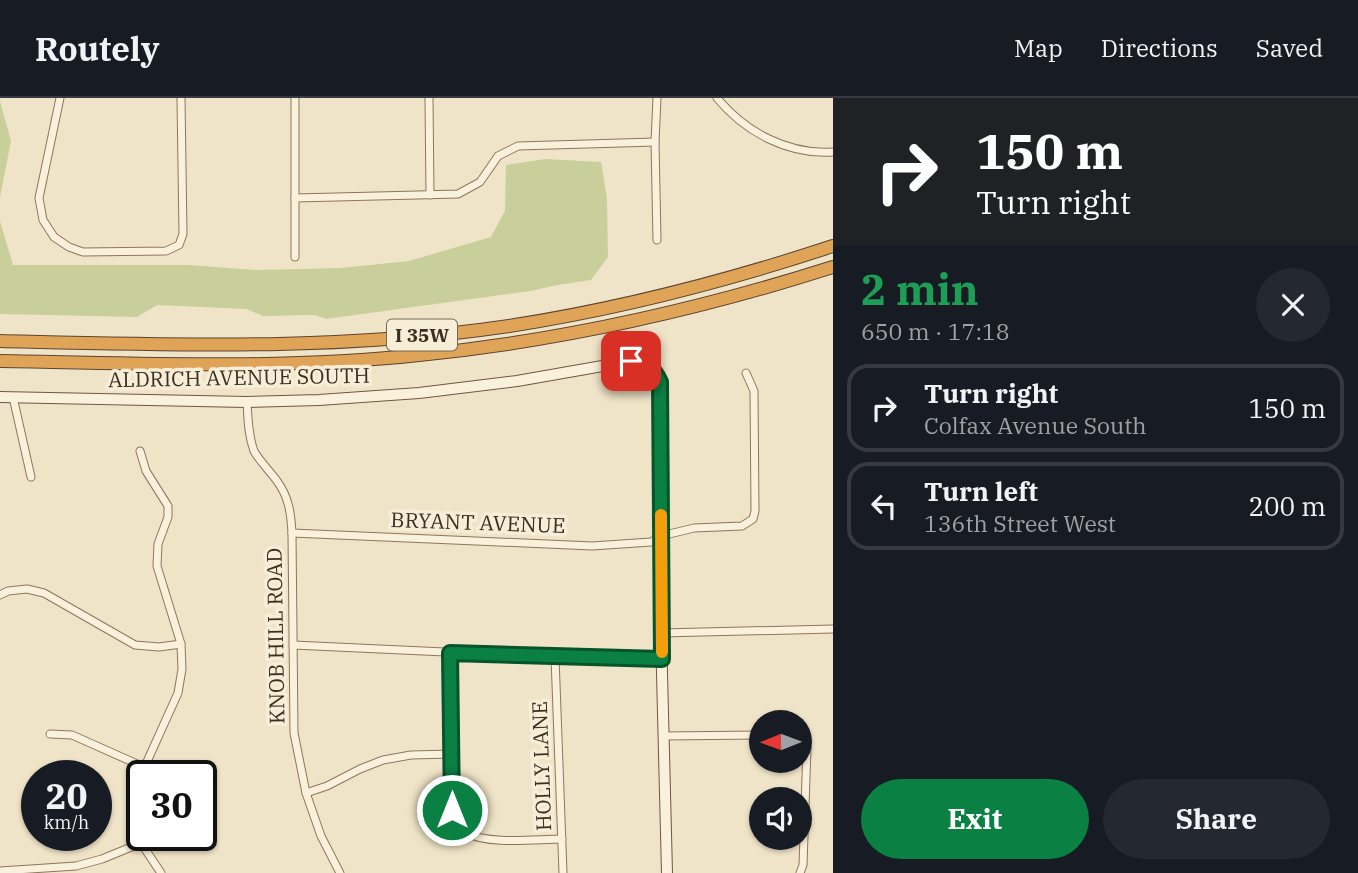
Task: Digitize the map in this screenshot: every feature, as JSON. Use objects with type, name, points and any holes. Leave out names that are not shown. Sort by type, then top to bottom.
[{"type":"highway","name":"I 35W","points":[[0,341],[252,345],[381,339],[473,330],[582,313],[663,296],[833,246]]},
{"type":"highway","name":"I 35W","points":[[0,361],[241,365],[418,356],[508,345],[628,323],[696,307],[833,267]]},
{"type":"street","points":[[60,98],[39,198],[43,220],[54,237],[83,252],[166,251],[179,246],[183,234],[181,98]]},
{"type":"street","points":[[295,98],[295,257]]},
{"type":"street","points":[[429,98],[430,195]]},
{"type":"street","points":[[657,98],[657,240]]},
{"type":"street","points":[[717,98],[740,121],[764,137],[802,149],[833,152]]},
{"type":"street","points":[[295,198],[457,194],[480,182],[498,156],[518,146],[655,142]]},
{"type":"street","name":"ALDRICH AVENUE SOUTH","points":[[0,397],[247,402],[319,400],[517,382],[631,361],[644,363],[655,371],[660,382],[661,536]]},
{"type":"street","name":"BRYANT AVENUE","points":[[292,533],[592,545],[650,541],[694,528],[742,526],[753,519],[755,512],[754,391],[746,373]]},
{"type":"street","points":[[13,397],[31,477]]},
{"type":"street","name":"KNOB HILL ROAD","points":[[247,402],[251,443],[261,462],[278,482],[287,498],[291,513],[294,733],[306,793],[321,836],[340,873]]},
{"type":"street","points":[[140,450],[146,471],[168,506],[168,517],[158,544],[157,566],[181,644],[182,669],[178,692],[147,760]]},
{"type":"street","points":[[661,536],[667,873]]},
{"type":"street","points":[[0,595],[8,591],[27,589],[44,593],[135,645],[159,647],[181,644]]},
{"type":"street","points":[[661,633],[833,629]]},
{"type":"street","points":[[293,645],[662,659]]},
{"type":"street","points":[[450,653],[452,810],[456,822],[465,832],[485,839],[562,839]]},
{"type":"street","name":"HOLLY LANE","points":[[555,657],[563,873]]},
{"type":"street","points":[[50,734],[72,735],[128,760]]},
{"type":"street","points":[[663,736],[749,735]]},
{"type":"street","points":[[306,793],[383,760],[411,755],[451,754]]},
{"type":"street","points":[[800,873],[803,865],[806,774]]},
{"type":"street","points":[[0,871],[76,866],[126,849]]},
{"type":"street","points":[[146,851],[161,873]]},
{"type":"green space","points":[[0,101],[11,141],[0,197]]},
{"type":"green space","points":[[545,159],[601,162],[607,199],[608,257],[591,280],[326,319],[315,315],[263,316],[246,309],[157,305],[137,317],[0,314],[0,221],[13,265],[189,265],[256,270],[341,268],[409,261],[491,237],[505,211],[506,165]]},
{"type":"slow traffic","points":[[661,515],[662,652]]},
{"type":"route","points":[[452,810],[450,653],[662,659],[660,382],[655,371],[644,363],[631,361]]}]
